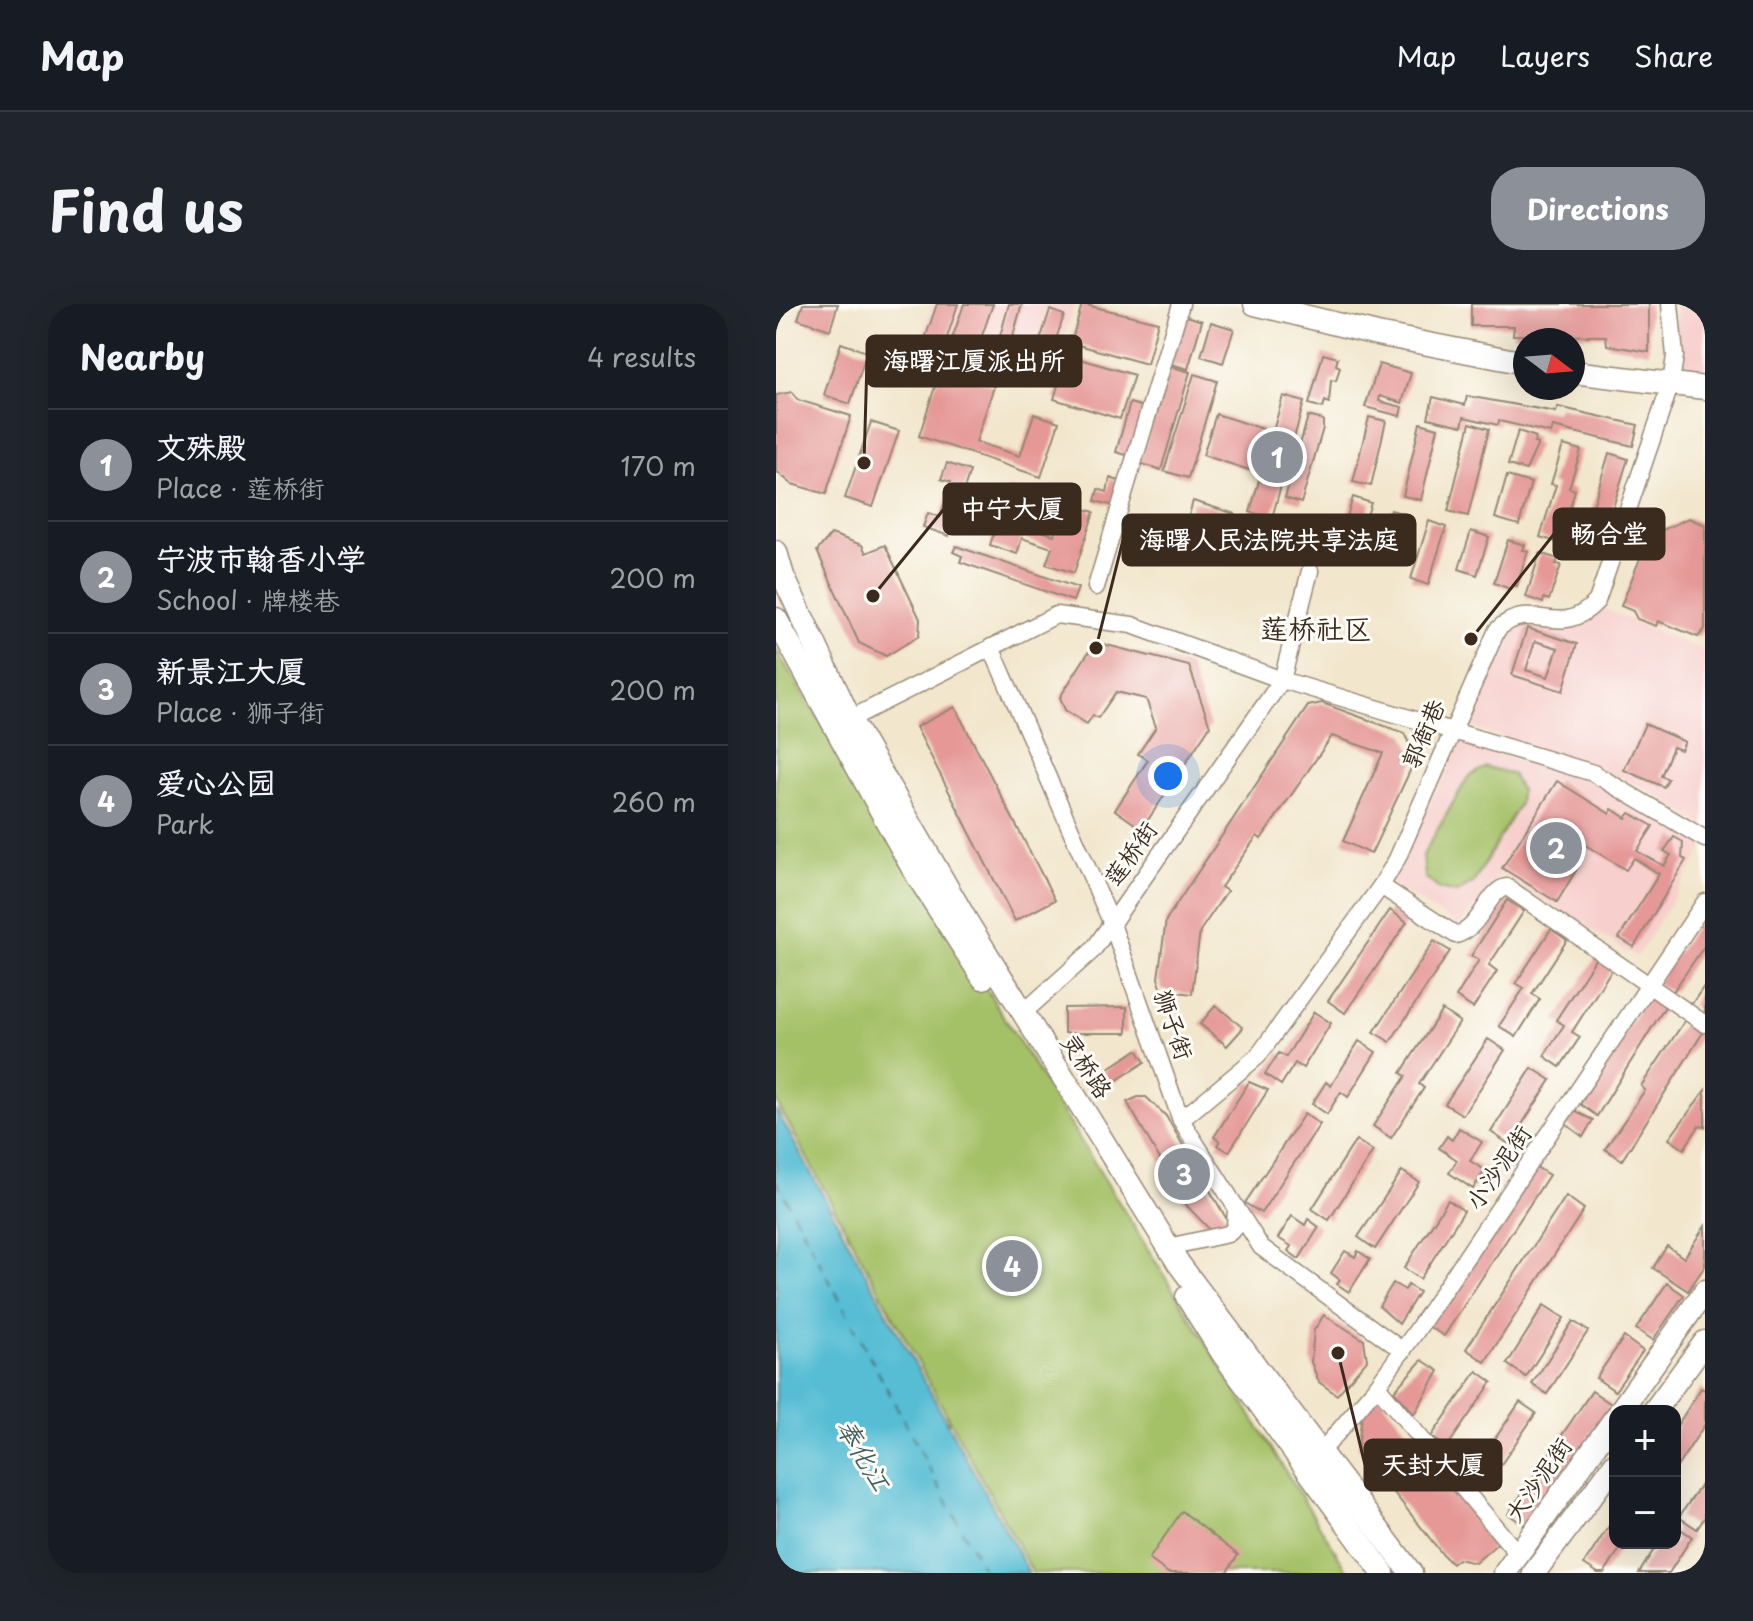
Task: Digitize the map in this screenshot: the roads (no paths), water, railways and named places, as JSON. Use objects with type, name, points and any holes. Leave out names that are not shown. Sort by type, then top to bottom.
[{"type":"main road","points":[[1255,304],[1377,334],[1513,361]]},
{"type":"main road","points":[[1585,374],[1693,388]]},
{"type":"main road","name":"灵桥路","points":[[776,552],[783,576],[850,719],[1022,1014],[1168,1247],[1411,1573]]},
{"type":"main road","name":"灵桥路","points":[[776,619],[913,869],[1223,1354],[1383,1573]]},
{"type":"main road","points":[[1624,1405],[1705,1291]]},
{"type":"main road","points":[[1659,1405],[1704,1346]]},
{"type":"main road","name":"大沙泥街","points":[[1505,1573],[1609,1426]]},
{"type":"main road","name":"大沙泥街","points":[[1544,1568],[1609,1473]]},
{"type":"street","points":[[1096,587],[1181,304]]},
{"type":"street","name":"郭衙巷","points":[[1181,1120],[1258,1056],[1381,886],[1397,859],[1491,639],[1503,625],[1524,616],[1562,622],[1583,616],[1597,601],[1693,388],[1675,356],[1670,304]]},
{"type":"street","name":"莲桥街","points":[[1022,1014],[1070,974],[1112,924],[1282,680],[1310,571]]},
{"type":"street","points":[[850,719],[1056,615],[1132,625],[1282,680],[1593,773],[1705,839]]},
{"type":"street","name":"狮子街","points":[[991,647],[1112,924],[1181,1120],[1261,1247],[1403,1351]]},
{"type":"street","points":[[1381,886],[1456,935],[1466,933],[1478,922],[1496,893],[1507,887],[1705,1024]]},
{"type":"street","name":"小沙泥街","points":[[1321,1452],[1403,1351],[1705,902]]},
{"type":"street","points":[[1168,1247],[1218,1239],[1228,1234],[1235,1228],[1236,1207]]},
{"type":"street","points":[[1377,1386],[1518,1554]]},
{"type":"water","name":"奉化江","points":[[776,1109],[1029,1573],[776,1573]]},
{"type":"place","name":"文殊殿","points":[[1277,457]]},
{"type":"place","name":"海曙江厦派出所","points":[[864,463]]},
{"type":"place","name":"中宁大厦","points":[[873,596]]},
{"type":"place","name":"畅合堂","points":[[1471,639]]},
{"type":"place","name":"海曙人民法院共享法庭","points":[[1096,648]]},
{"type":"place","name":"宁波市翰香小学","points":[[1556,848]]},
{"type":"place","name":"新景江大厦","points":[[1184,1174]]},
{"type":"place","name":"爱心公园","points":[[1012,1266]]},
{"type":"place","name":"天封大厦","points":[[1338,1353]]},
{"type":"district","name":"莲桥社区","points":[[1316,629]]}]
